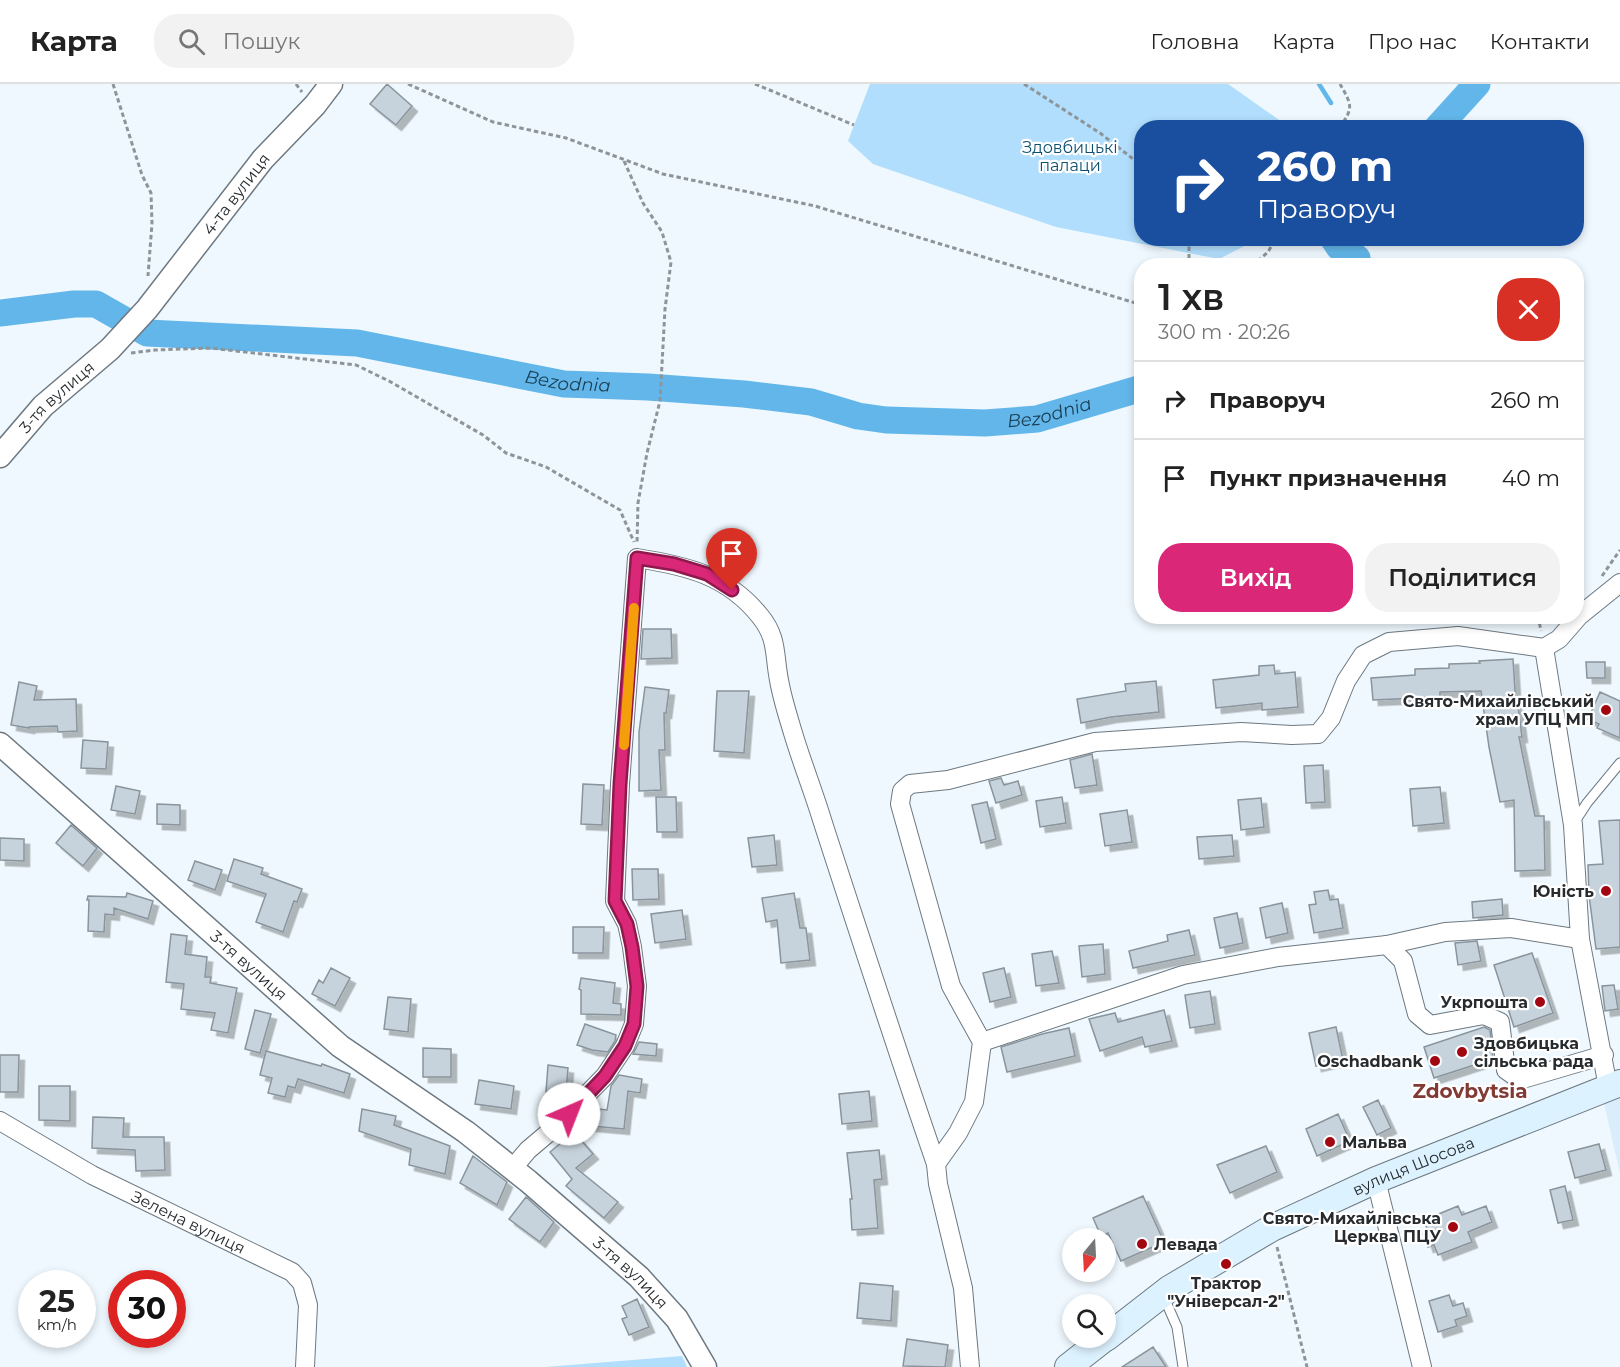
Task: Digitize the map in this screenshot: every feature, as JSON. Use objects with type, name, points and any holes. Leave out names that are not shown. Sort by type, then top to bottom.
[{"type":"main road","name":"вулиця Шосова","points":[[1116,1329],[1162,1293],[1272,1228],[1376,1180],[1614,1085]]},
{"type":"main road","name":"вулиця Шосова","points":[[1068,1367],[1092,1348]]},
{"type":"street","name":"4-та вулиця","points":[[114,344],[153,303],[263,159],[332,84]]},
{"type":"street","name":"3-тя вулиця","points":[[0,456],[43,406],[114,344]]},
{"type":"street","points":[[512,1169],[528,1150],[554,1128],[605,1076],[625,1046],[634,1024],[637,986],[632,947],[627,924],[615,901],[620,784],[637,553],[707,574],[732,590],[760,615],[774,640],[778,680],[794,734],[876,990],[936,1164],[938,1184],[963,1288],[970,1367]]},
{"type":"street","points":[[1584,612],[1620,583]]},
{"type":"street","points":[[936,1164],[958,1133],[974,1102],[982,1042],[951,986],[900,804],[902,790],[910,784],[948,780],[1095,742],[1241,732],[1318,734],[1331,718],[1346,681],[1363,655],[1389,642],[1458,636],[1544,648],[1559,639],[1572,624]]},
{"type":"street","name":"вулиця Шосова","points":[[1544,648],[1573,825],[1580,939],[1604,1055],[1614,1085]]},
{"type":"street","name":"3-тя вулиця","points":[[0,744],[340,1047],[466,1132],[639,1277],[662,1300],[691,1340],[705,1367]]},
{"type":"street","points":[[982,1042],[1183,975],[1278,957],[1387,945],[1445,932],[1511,928],[1580,939]]},
{"type":"street","points":[[1387,945],[1403,962],[1417,1014],[1430,1025],[1484,1015],[1500,1022],[1506,1070],[1516,1077],[1526,1078],[1604,1055]]},
{"type":"street","name":"Зелена вулиця","points":[[0,1121],[92,1175],[292,1272],[302,1283],[308,1305],[305,1367]]},
{"type":"street","points":[[1376,1180],[1422,1367]]},
{"type":"lane","points":[[1573,825],[1587,803],[1620,763]]},
{"type":"lane","points":[[1162,1293],[1178,1328],[1183,1367]]},
{"type":"path","points":[[113,84],[142,175],[151,193],[152,223],[147,275],[153,303]]},
{"type":"path","points":[[408,84],[493,122],[566,138],[663,174],[815,206],[1134,303]]},
{"type":"path","points":[[755,84],[854,125]]},
{"type":"path","points":[[1024,84],[1100,133],[1134,160]]},
{"type":"path","points":[[1340,84],[1351,108],[1345,120]]},
{"type":"path","points":[[624,161],[643,203],[662,232],[671,262],[665,309],[660,401],[638,503],[637,553]]},
{"type":"path","points":[[1261,258],[1271,246]]},
{"type":"path","points":[[114,344],[127,354],[155,350],[211,348],[356,365],[389,381],[474,430],[506,453],[546,467],[620,510],[637,553]]},
{"type":"path","points":[[1272,1228],[1307,1367]]},
{"type":"shaded area","points":[[1620,1089],[1620,1173],[1602,1095]]},
{"type":"green space","name":"Здовбицькі палаци","points":[[870,84],[1228,84],[1279,120],[1134,120],[1134,242],[1056,227],[873,164],[848,141]]},
{"type":"green space","name":"Здовбицькі палаци","points":[[1153,246],[1244,246],[1221,258]]},
{"type":"green space","points":[[682,1356],[687,1367],[546,1367]]},
{"type":"building","points":[[387,84],[412,106],[396,125],[370,104]]},
{"type":"building","points":[[643,629],[671,629],[672,658],[641,659]]},
{"type":"building","points":[[1513,659],[1516,706],[1518,706],[1522,737],[1519,737],[1535,816],[1544,816],[1545,870],[1515,871],[1514,800],[1500,802],[1481,691],[1440,692],[1440,697],[1373,700],[1371,678],[1415,675],[1415,669],[1449,668],[1449,664]]},
{"type":"building","points":[[1586,662],[1605,662],[1605,678],[1587,678]]},
{"type":"building","points":[[1274,665],[1275,674],[1295,672],[1298,707],[1262,710],[1262,703],[1216,708],[1213,680],[1259,675],[1259,666]]},
{"type":"building","points":[[1156,681],[1159,712],[1081,723],[1077,699],[1126,691],[1125,684]]},
{"type":"building","points":[[19,682],[37,686],[34,700],[76,699],[77,731],[58,732],[57,726],[29,728],[11,725]]},
{"type":"building","points":[[645,687],[669,690],[666,713],[664,713],[665,750],[659,750],[661,790],[639,791],[639,732]]},
{"type":"building","points":[[717,691],[749,691],[744,753],[714,751]]},
{"type":"building","name":"Свято-Михайлівський храм УПЦ МП","points":[[1600,692],[1620,701],[1620,738],[1597,728],[1599,724],[1588,719]]},
{"type":"building","points":[[83,740],[108,742],[106,769],[81,768]]},
{"type":"building","points":[[1092,754],[1097,785],[1075,788],[1070,760]]},
{"type":"building","points":[[1323,765],[1325,802],[1306,803],[1304,766]]},
{"type":"building","points":[[1001,778],[1004,785],[1018,781],[1022,795],[996,803],[989,781]]},
{"type":"building","points":[[583,784],[604,785],[602,825],[581,824]]},
{"type":"building","points":[[116,786],[140,791],[135,814],[111,810]]},
{"type":"building","points":[[1440,787],[1444,823],[1413,826],[1410,789]]},
{"type":"building","points":[[656,797],[676,797],[677,832],[657,832]]},
{"type":"building","points":[[1062,797],[1066,823],[1040,827],[1036,801]]},
{"type":"building","points":[[1261,798],[1264,827],[1241,830],[1238,800]]},
{"type":"building","points":[[987,802],[996,839],[981,843],[972,805]]},
{"type":"building","points":[[157,804],[180,805],[180,825],[157,824]]},
{"type":"building","points":[[1127,810],[1132,842],[1105,846],[1100,814]]},
{"type":"building","points":[[1620,820],[1620,947],[1596,949],[1589,895],[1588,865],[1603,864],[1599,821]]},
{"type":"building","points":[[71,825],[97,848],[83,866],[56,843]]},
{"type":"building","points":[[774,835],[777,865],[752,867],[748,838]]},
{"type":"building","points":[[1232,835],[1234,856],[1199,859],[1197,837]]},
{"type":"building","points":[[0,838],[24,839],[24,861],[0,860]]},
{"type":"building","points":[[234,859],[263,868],[261,874],[302,889],[297,902],[294,901],[283,932],[256,922],[266,894],[227,881]]},
{"type":"building","points":[[195,861],[222,870],[215,890],[188,880]]},
{"type":"building","points":[[632,869],[658,869],[659,899],[633,900]]},
{"type":"building","points":[[1328,890],[1330,900],[1338,899],[1343,928],[1314,933],[1309,905],[1316,904],[1314,892]]},
{"type":"building","points":[[127,893],[153,901],[148,919],[114,908],[114,915],[105,914],[104,932],[88,931],[88,896],[126,897]]},
{"type":"building","points":[[794,893],[800,928],[806,928],[810,960],[781,963],[777,920],[766,922],[762,898]]},
{"type":"building","points":[[1502,899],[1503,915],[1473,918],[1472,902]]},
{"type":"building","points":[[1282,903],[1288,933],[1266,938],[1260,908]]},
{"type":"building","points":[[682,910],[686,939],[655,943],[651,914]]},
{"type":"building","points":[[1237,913],[1243,943],[1220,948],[1214,918]]},
{"type":"building","points":[[573,927],[604,927],[603,953],[573,953]]},
{"type":"building","points":[[1189,930],[1195,955],[1133,968],[1129,951],[1168,941],[1167,935]]},
{"type":"building","points":[[171,934],[187,936],[185,954],[207,957],[205,977],[211,977],[210,983],[237,988],[228,1033],[211,1030],[215,1013],[181,1009],[184,984],[166,982]]},
{"type":"building","points":[[1477,941],[1481,961],[1458,965],[1455,943]]},
{"type":"building","points":[[1103,944],[1105,974],[1082,977],[1079,946]]},
{"type":"building","points":[[1052,951],[1059,983],[1036,986],[1032,954]]},
{"type":"building","points":[[1532,953],[1553,1013],[1514,1027],[1494,965]]},
{"type":"building","points":[[331,968],[350,978],[335,1006],[312,994],[319,980],[323,983]]},
{"type":"building","points":[[1004,968],[1011,997],[990,1002],[983,973]]},
{"type":"building","points":[[581,978],[615,983],[613,1003],[621,1004],[621,1015],[581,1014],[581,990],[579,989]]},
{"type":"building","points":[[1614,985],[1618,1009],[1605,1011],[1602,986]]},
{"type":"building","points":[[1210,991],[1215,1024],[1190,1028],[1185,995]]},
{"type":"building","points":[[388,997],[411,999],[408,1032],[384,1029]]},
{"type":"building","points":[[255,1010],[271,1014],[260,1053],[245,1049]]},
{"type":"building","points":[[1164,1010],[1172,1041],[1145,1047],[1142,1037],[1100,1051],[1089,1019],[1115,1013],[1118,1022]]},
{"type":"building","points":[[585,1024],[616,1035],[608,1052],[577,1045]]},
{"type":"building","points":[[1336,1027],[1343,1060],[1316,1066],[1309,1033]]},
{"type":"building","name":"Здовбицька сільська рада","points":[[1484,1027],[1490,1030],[1493,1059],[1434,1078],[1424,1047]]},
{"type":"building","points":[[1069,1028],[1075,1056],[1007,1072],[1001,1047]]},
{"type":"building","points":[[639,1042],[657,1044],[656,1056],[633,1054]]},
{"type":"building","points":[[423,1048],[451,1049],[451,1077],[423,1077]]},
{"type":"building","points":[[266,1051],[321,1066],[322,1064],[350,1074],[344,1093],[298,1079],[295,1088],[288,1086],[285,1097],[268,1093],[272,1078],[260,1075]]},
{"type":"building","points":[[0,1055],[19,1055],[18,1092],[0,1092]]},
{"type":"building","points":[[548,1065],[568,1068],[566,1093],[546,1092]]},
{"type":"building","points":[[619,1075],[642,1079],[640,1093],[628,1091],[624,1129],[581,1125],[582,1115],[590,1108],[607,1110],[611,1086]]},
{"type":"building","points":[[479,1080],[514,1086],[511,1109],[475,1104]]},
{"type":"building","points":[[39,1086],[70,1086],[70,1121],[39,1120]]},
{"type":"building","points":[[869,1091],[872,1121],[842,1124],[839,1094]]},
{"type":"building","points":[[1378,1100],[1391,1128],[1377,1135],[1363,1107]]},
{"type":"building","points":[[362,1109],[396,1116],[394,1125],[450,1146],[445,1174],[409,1165],[411,1149],[359,1131]]},
{"type":"building","points":[[1338,1114],[1350,1141],[1317,1156],[1306,1129]]},
{"type":"building","points":[[93,1117],[124,1118],[123,1137],[164,1137],[165,1170],[136,1171],[135,1150],[92,1148]]},
{"type":"building","points":[[574,1132],[593,1154],[576,1168],[618,1202],[604,1218],[566,1186],[572,1179],[550,1152]]},
{"type":"building","points":[[1599,1144],[1606,1170],[1575,1178],[1568,1152]]},
{"type":"building","points":[[1266,1146],[1277,1172],[1230,1193],[1217,1165]]},
{"type":"building","points":[[879,1150],[882,1179],[874,1180],[878,1228],[852,1230],[850,1199],[852,1199],[847,1153]]},
{"type":"building","points":[[473,1156],[507,1182],[497,1205],[460,1183]]},
{"type":"building","points":[[1565,1186],[1573,1220],[1558,1223],[1550,1190]]},
{"type":"building","points":[[1143,1196],[1164,1242],[1121,1261],[1116,1250],[1116,1228],[1097,1228],[1093,1218]]},
{"type":"building","points":[[526,1197],[554,1222],[540,1242],[509,1219]]},
{"type":"building","name":"Свято-Михайлівська Церква ПЦУ","points":[[1458,1206],[1462,1215],[1486,1206],[1492,1222],[1468,1232],[1472,1242],[1438,1255],[1434,1245],[1428,1247],[1423,1234],[1428,1232],[1424,1220]]},
{"type":"building","points":[[860,1283],[893,1286],[891,1321],[857,1318]]},
{"type":"building","points":[[1449,1295],[1453,1306],[1463,1303],[1467,1316],[1455,1320],[1457,1326],[1438,1332],[1429,1301]]},
{"type":"building","points":[[637,1299],[649,1327],[629,1335],[622,1319],[627,1317],[622,1306]]},
{"type":"building","points":[[907,1339],[948,1345],[945,1367],[903,1366]]},
{"type":"building","points":[[1153,1347],[1166,1367],[1122,1367]]},
{"type":"waterway","points":[[1319,84],[1331,103]]},
{"type":"waterway","name":"Bezodnia","points":[[1444,120],[1477,84]]},
{"type":"waterway","name":"Bezodnia","points":[[1338,246],[1357,258]]},
{"type":"waterway","name":"Bezodnia","points":[[0,313],[74,304],[96,304],[147,333],[357,343],[564,384],[744,394],[811,402],[858,416],[886,420],[985,423],[1037,419],[1134,390]]},
{"type":"slow traffic","points":[[624,745],[634,608]]},
{"type":"place","name":"Свято-Михайлівський храм УПЦ МП","points":[[1606,710]]},
{"type":"place","name":"Юність","points":[[1606,891]]},
{"type":"place","name":"Укрпошта","points":[[1540,1002]]},
{"type":"place","name":"Здовбицька сільська рада","points":[[1462,1052]]},
{"type":"place","name":"Oschadbank","points":[[1435,1061]]},
{"type":"place","name":"Мальва","points":[[1330,1142]]},
{"type":"place","name":"Свято-Михайлівська Церква ПЦУ","points":[[1453,1227]]},
{"type":"place","name":"Левада","points":[[1142,1244]]},
{"type":"place","name":"Трактор \"Універсал-2\"","points":[[1226,1264]]},
{"type":"district","name":"Zdovbytsia","points":[[1470,1091]]},
{"type":"route","points":[[569,1114],[605,1076],[625,1046],[634,1024],[637,986],[632,947],[627,924],[615,901],[620,784],[637,558],[674,564],[707,574],[732,590]]}]
